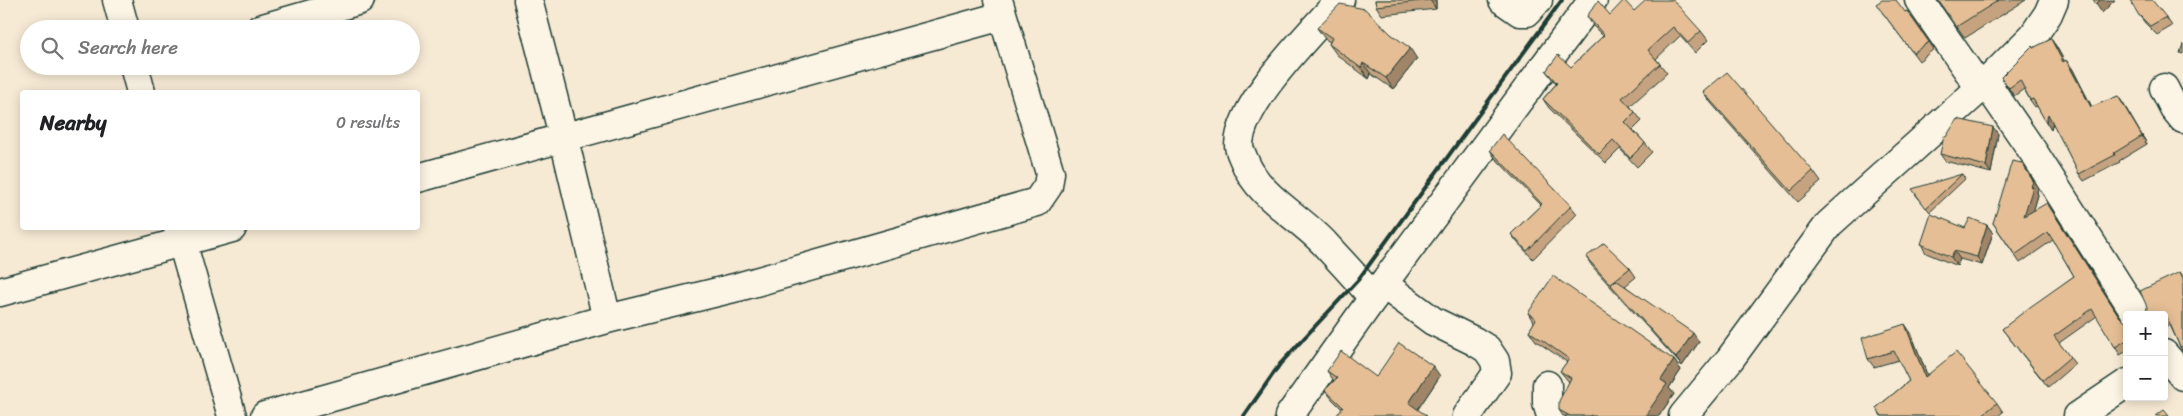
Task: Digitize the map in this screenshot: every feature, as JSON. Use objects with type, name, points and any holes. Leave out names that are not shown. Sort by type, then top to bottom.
[{"type":"street","points":[[118,0],[123,20]]},
{"type":"street","points":[[291,20],[360,0]]},
{"type":"street","points":[[528,0],[564,139],[607,320]]},
{"type":"street","points":[[1340,0],[1283,65],[1263,92],[1246,120],[1241,133],[1239,148],[1247,169],[1270,198],[1304,224],[1378,291],[1487,349],[1495,361],[1497,373],[1468,416]]},
{"type":"street","points":[[1503,0],[1520,12],[1527,12],[1538,0]]},
{"type":"street","points":[[1289,416],[1378,291],[1594,0]]},
{"type":"street","points":[[1919,0],[2034,153],[2133,311]]},
{"type":"street","points":[[1683,416],[1730,359],[1829,224],[1983,86],[2033,36],[2048,14],[2054,0]]},
{"type":"street","points":[[265,416],[607,320],[738,287],[1037,202],[1048,186],[1050,173],[1000,8],[564,139],[420,177]]},
{"type":"street","points":[[136,75],[140,90]]},
{"type":"street","points":[[2164,88],[2174,108],[2183,119]]},
{"type":"street","points":[[0,292],[180,234],[215,230]]},
{"type":"street","points":[[180,234],[232,416]]},
{"type":"street","points":[[2166,356],[2183,376]]},
{"type":"street","points":[[1547,385],[1547,402],[1551,416]]},
{"type":"street","points":[[2078,416],[2123,386]]},
{"type":"building","points":[[1375,0],[1430,0],[1376,6]]},
{"type":"building","points":[[1624,0],[1634,11],[1646,0],[1673,0],[1701,31],[1688,43],[1673,27],[1648,50],[1660,64],[1622,98],[1635,112],[1625,122],[1645,143],[1630,158],[1613,140],[1599,154],[1543,99],[1557,83],[1546,71],[1558,55],[1571,67],[1604,35],[1587,16],[1598,1],[1610,15]]},
{"type":"building","points":[[1882,0],[1896,0],[1905,12],[1907,11],[1929,42],[1913,53],[1876,4]]},
{"type":"building","points":[[1938,0],[1999,0],[1956,27]]},
{"type":"building","points":[[2130,0],[2152,0],[2166,17],[2150,26],[2138,14]]},
{"type":"building","points":[[1340,4],[1365,9],[1391,34],[1410,48],[1386,78],[1363,63],[1361,68],[1329,44],[1332,38],[1317,28]]},
{"type":"building","points":[[2051,39],[2063,62],[2066,60],[2091,107],[2118,96],[2142,136],[2114,153],[2115,155],[2079,174],[2048,114],[2046,122],[2033,99],[2030,100],[2020,80],[2009,88],[2001,77],[2032,46],[2033,48]]},
{"type":"building","points":[[1727,72],[1813,171],[1791,191],[1703,92]]},
{"type":"building","points":[[1957,119],[1993,127],[1986,166],[1940,154],[1944,136],[1946,137]]},
{"type":"building","points":[[1502,134],[1571,206],[1527,251],[1511,234],[1542,204],[1490,150]]},
{"type":"building","points":[[2012,161],[2022,163],[2033,181],[2024,216],[2047,203],[2123,320],[2123,342],[2115,347],[2092,309],[2054,336],[2070,357],[2043,380],[2002,329],[2074,276],[2048,232],[2015,255],[1993,223]]},
{"type":"building","points":[[1962,174],[1926,208],[1912,189]]},
{"type":"building","points":[[1931,214],[1965,228],[1970,218],[1987,225],[1977,257],[1954,251],[1951,257],[1921,244]]},
{"type":"building","points":[[1604,243],[1630,268],[1610,284],[1586,257]]},
{"type":"building","points":[[2180,272],[2183,278],[2183,346],[2180,347],[2168,319],[2168,311],[2146,311],[2147,307],[2140,291]]},
{"type":"building","points":[[1553,276],[1674,360],[1661,380],[1667,384],[1645,416],[1570,416],[1559,410],[1559,401],[1571,378],[1560,371],[1569,359],[1529,331],[1536,319],[1528,313]]},
{"type":"building","points":[[1616,280],[1693,333],[1676,358],[1611,285]]},
{"type":"building","points":[[1905,324],[1925,377],[1956,352],[1997,403],[1981,416],[1882,416],[1876,408],[1909,381],[1894,351],[1868,359],[1862,338]]},
{"type":"building","points":[[1399,343],[1433,366],[1409,403],[1427,416],[1336,416],[1343,407],[1325,390],[1337,378],[1327,371],[1341,351],[1376,377]]},
{"type":"building","points":[[2164,410],[2169,416],[2156,416]]},
{"type":"railway","points":[[1244,416],[1280,364],[1358,280],[1562,0]]}]
